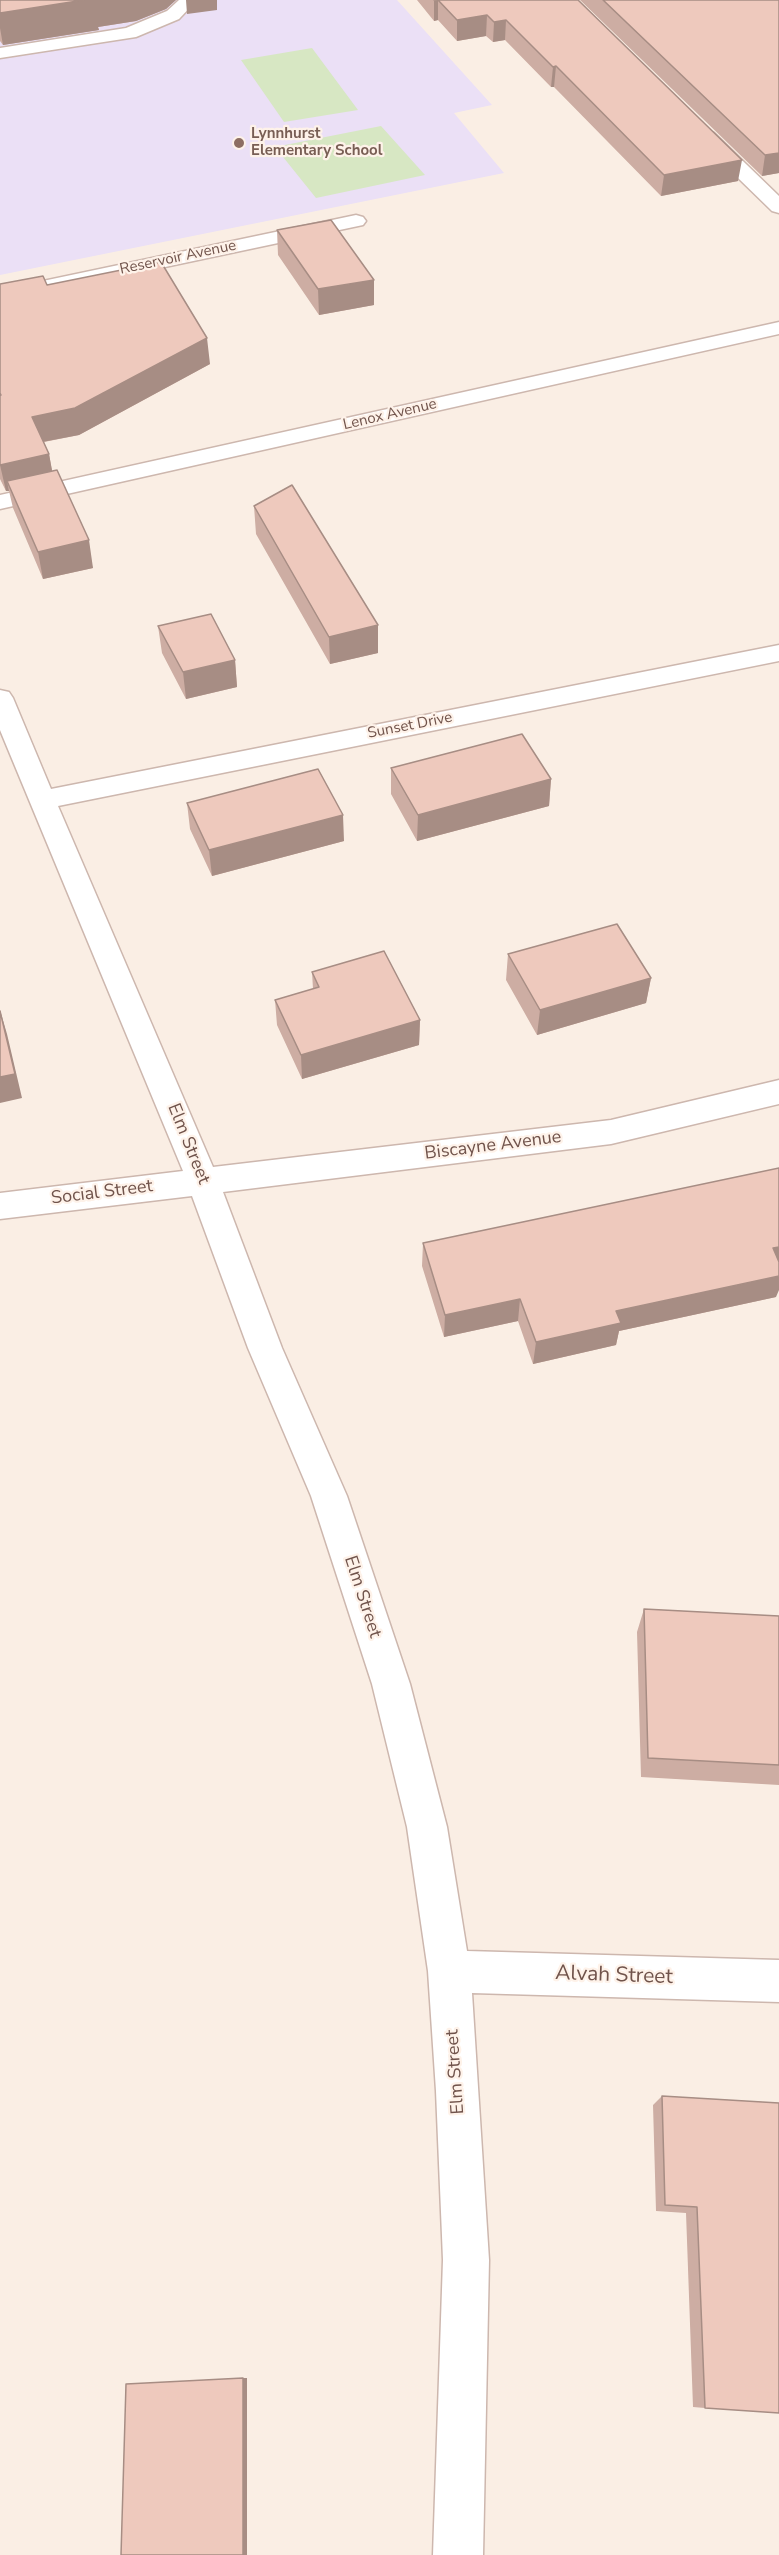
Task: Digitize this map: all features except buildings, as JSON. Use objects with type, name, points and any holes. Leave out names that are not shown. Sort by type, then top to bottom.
[{"type":"street","points":[[0,52],[130,33],[173,15],[189,0]]},
{"type":"street","points":[[695,125],[779,207]]},
{"type":"street","name":"Reservoir Avenue","points":[[0,296],[356,221]]},
{"type":"street","name":"Lenox Avenue","points":[[0,502],[779,328]]},
{"type":"street","name":"Sunset Drive","points":[[42,800],[779,653]]},
{"type":"street","name":"Elm Street","points":[[0,699],[84,903],[204,1181],[265,1348],[329,1496],[391,1684],[427,1827],[449,1971],[459,2091],[466,2260],[458,2555]]},
{"type":"street","name":"Biscayne Avenue","points":[[204,1181],[611,1132],[779,1092]]},
{"type":"street","name":"Social Street","points":[[0,1206],[204,1181]]},
{"type":"street","name":"Alvah Street","points":[[449,1971],[779,1982]]},
{"type":"shaded area","name":"Lynnhurst Elementary School","points":[[0,0],[397,0],[492,105],[454,113],[504,173],[0,275]]},
{"type":"green space","points":[[312,48],[358,110],[284,122],[241,60]]},
{"type":"green space","points":[[381,126],[425,175],[316,198],[275,147]]},
{"type":"place","name":"Lynnhurst Elementary School","points":[[239,143]]}]
